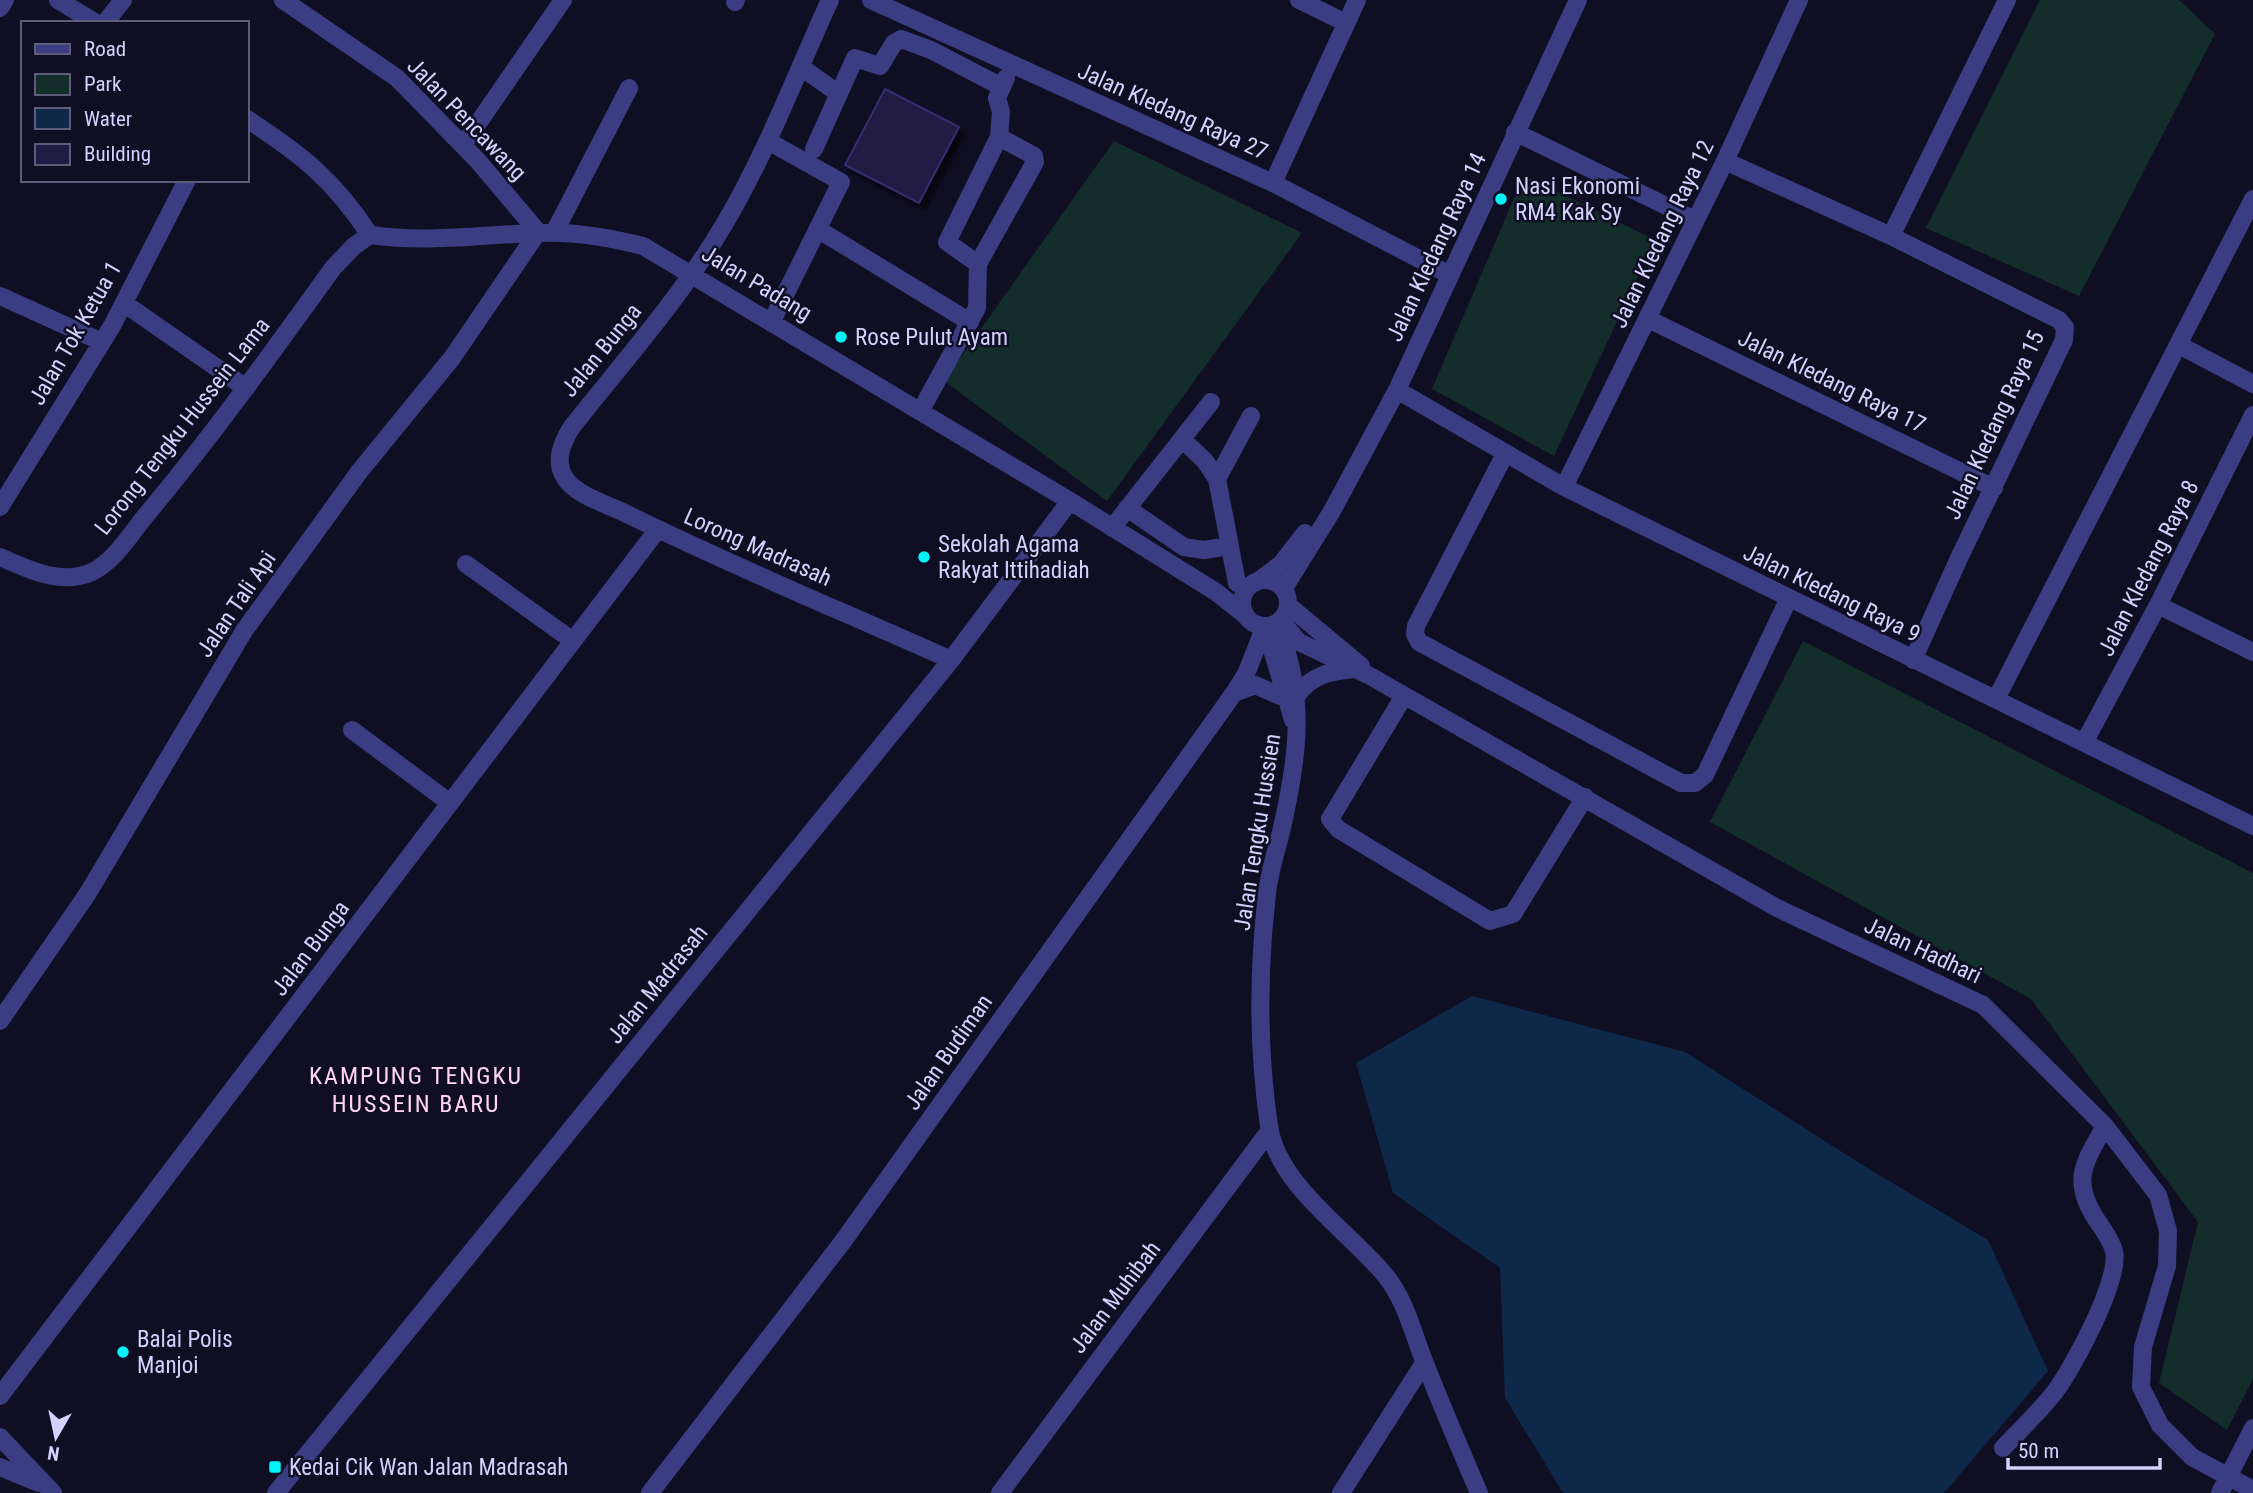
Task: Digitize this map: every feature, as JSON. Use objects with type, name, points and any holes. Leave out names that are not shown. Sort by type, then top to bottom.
[{"type":"street","points":[[0,8],[5,0]]},
{"type":"street","points":[[58,0],[93,21]]},
{"type":"street","points":[[106,21],[122,0]]},
{"type":"street","name":"Jalan Pencawang","points":[[283,0],[397,78],[546,233]]},
{"type":"street","points":[[463,145],[563,0]]},
{"type":"street","name":"Jalan Bunga","points":[[559,463],[562,445],[571,428],[693,274],[726,222],[768,141],[830,0]]},
{"type":"street","name":"Jalan Kledang Raya 27","points":[[871,0],[1273,183],[1450,275]]},
{"type":"street","points":[[1299,0],[1346,23]]},
{"type":"street","points":[[1273,183],[1357,0]]},
{"type":"street","name":"Jalan Kledang Raya 14","points":[[1284,589],[1332,511],[1397,390],[1578,0]]},
{"type":"street","name":"Jalan Kledang Raya 12","points":[[1564,487],[1725,161],[1799,0]]},
{"type":"street","points":[[1891,236],[2007,0]]},
{"type":"street","points":[[814,149],[855,58],[880,66],[894,43],[901,39],[932,50],[1002,87]]},
{"type":"street","points":[[978,264],[947,242],[999,137],[1000,112],[997,98],[1013,65]]},
{"type":"street","points":[[800,67],[839,94]]},
{"type":"street","name":"Jalan Tali Api","points":[[0,1021],[88,892],[244,631],[359,472],[452,358],[546,233],[629,88]]},
{"type":"street","points":[[248,120],[297,152],[330,181],[370,235]]},
{"type":"street","points":[[1515,132],[1695,220]]},
{"type":"street","points":[[920,410],[977,308],[978,264],[1035,162],[1034,156],[999,137]]},
{"type":"street","points":[[768,141],[841,183],[772,321]]},
{"type":"street","name":"Jalan Kledang Raya 15","points":[[1725,161],[1891,236],[2059,320],[2065,327],[2064,340],[1913,660]]},
{"type":"street","name":"Jalan Tok Ketua 1","points":[[0,507],[125,304],[186,182]]},
{"type":"street","points":[[1996,699],[2253,199]]},
{"type":"street","points":[[819,230],[970,322]]},
{"type":"street","name":"Jalan Padang","points":[[370,235],[447,240],[546,233],[597,235],[643,246],[1070,501],[1216,592],[1245,615]]},
{"type":"street","name":"Lorong Tengku Hussein Lama","points":[[0,557],[49,576],[74,577],[92,572],[108,561],[183,472],[333,268],[354,246],[370,235]]},
{"type":"street","points":[[0,296],[103,342]]},
{"type":"street","points":[[125,304],[246,388]]},
{"type":"street","name":"Jalan Kledang Raya 17","points":[[1648,319],[1994,488]]},
{"type":"street","points":[[2179,345],[2253,384]]},
{"type":"street","name":"Jalan Kledang Raya 9","points":[[1397,390],[1564,487],[1788,600],[2085,741],[2253,826]]},
{"type":"street","points":[[1112,528],[1211,402]]},
{"type":"street","name":"Jalan Kledang Raya 8","points":[[2085,741],[2158,605],[2253,415]]},
{"type":"street","points":[[1217,479],[1251,416]]},
{"type":"street","points":[[1182,439],[1211,468],[1217,479],[1229,546],[1249,583]]},
{"type":"street","points":[[1505,454],[1416,626],[1415,634],[1419,642],[1681,783],[1695,783],[1705,775],[1788,600]]},
{"type":"street","name":"Lorong Madrasah","points":[[559,463],[565,478],[576,489],[658,529],[951,660]]},
{"type":"street","name":"Jalan Madrasah","points":[[276,1493],[951,660],[1070,501]]},
{"type":"street","points":[[1127,508],[1184,547],[1204,550],[1229,546]]},
{"type":"street","name":"Jalan Kledang Raya 14","points":[[1249,583],[1281,564],[1309,527],[1332,511]]},
{"type":"street","name":"Jalan Bunga","points":[[0,1396],[658,529]]},
{"type":"street","name":"Jalan Padang","points":[[1150,552],[1196,572],[1249,583]]},
{"type":"street","points":[[466,564],[573,642]]},
{"type":"street","points":[[1249,583],[1269,580],[1284,589],[1278,619],[1291,696]]},
{"type":"street","points":[[1249,583],[1242,598],[1245,615],[1253,623],[1278,619]]},
{"type":"street","points":[[2158,605],[2253,652]]},
{"type":"street","name":"Jalan Hadhari","points":[[1278,619],[1349,654],[1363,672],[1777,908],[1983,1004],[2105,1126],[2158,1195],[2168,1231],[2167,1266],[2143,1347],[2141,1387],[2160,1425],[2192,1457],[2224,1485],[2253,1490]]},
{"type":"street","name":"Jalan Budiman","points":[[650,1493],[844,1240],[1234,693],[1278,619]]},
{"type":"street","points":[[1291,696],[1320,675],[1363,672]]},
{"type":"street","points":[[1234,693],[1255,685],[1291,696]]},
{"type":"street","name":"Jalan Tengku Hussien","points":[[1291,696],[1299,737],[1290,792],[1267,891],[1260,981],[1270,1130],[1283,1162],[1304,1193],[1386,1277],[1406,1309],[1424,1363],[1479,1493]]},
{"type":"street","points":[[1404,696],[1330,819],[1338,829],[1490,921],[1513,914],[1585,797]]},
{"type":"street","points":[[352,730],[450,803]]},
{"type":"street","points":[[2003,1448],[2054,1392],[2081,1350],[2111,1282],[2115,1253],[2082,1198],[2081,1185],[2085,1167],[2105,1126]]},
{"type":"street","name":"Jalan Muhibah","points":[[1000,1493],[1270,1130]]},
{"type":"street","points":[[1341,1493],[1424,1363]]},
{"type":"street","points":[[2224,1485],[2253,1428]]},
{"type":"street","points":[[0,1437],[51,1490]]},
{"type":"street","points":[[0,1467],[51,1490]]},
{"type":"green space","points":[[2040,0],[2179,0],[2215,34],[2079,296],[1926,228]]},
{"type":"green space","points":[[1114,141],[1302,233],[1107,501],[944,381]]},
{"type":"green space","points":[[1524,175],[1655,240],[1554,456],[1432,389]]},
{"type":"green space","points":[[1803,641],[2253,873],[2253,1379],[2227,1430],[2159,1383],[2198,1222],[2031,999],[1710,822]]},
{"type":"water","points":[[1472,996],[1685,1052],[1869,1169],[1988,1240],[2048,1371],[1944,1493],[1563,1493],[1505,1398],[1500,1268],[1393,1193],[1356,1063]]},
{"type":"building","points":[[885,89],[959,127],[919,203],[845,165]]},
{"type":"place","name":"Nasi Ekonomi RM4 Kak Sy","points":[[1501,199]]},
{"type":"place","name":"Rose Pulut Ayam","points":[[841,337]]},
{"type":"place","name":"Sekolah Agama Rakyat Ittihadiah","points":[[924,557]]},
{"type":"place","name":"Balai Polis Manjoi","points":[[123,1352]]},
{"type":"place","name":"Kedai Cik Wan Jalan Madrasah","points":[[275,1467]]},
{"type":"district","name":"KAMPUNG TENGKU HUSSEIN BARU","points":[[416,1090]]}]
